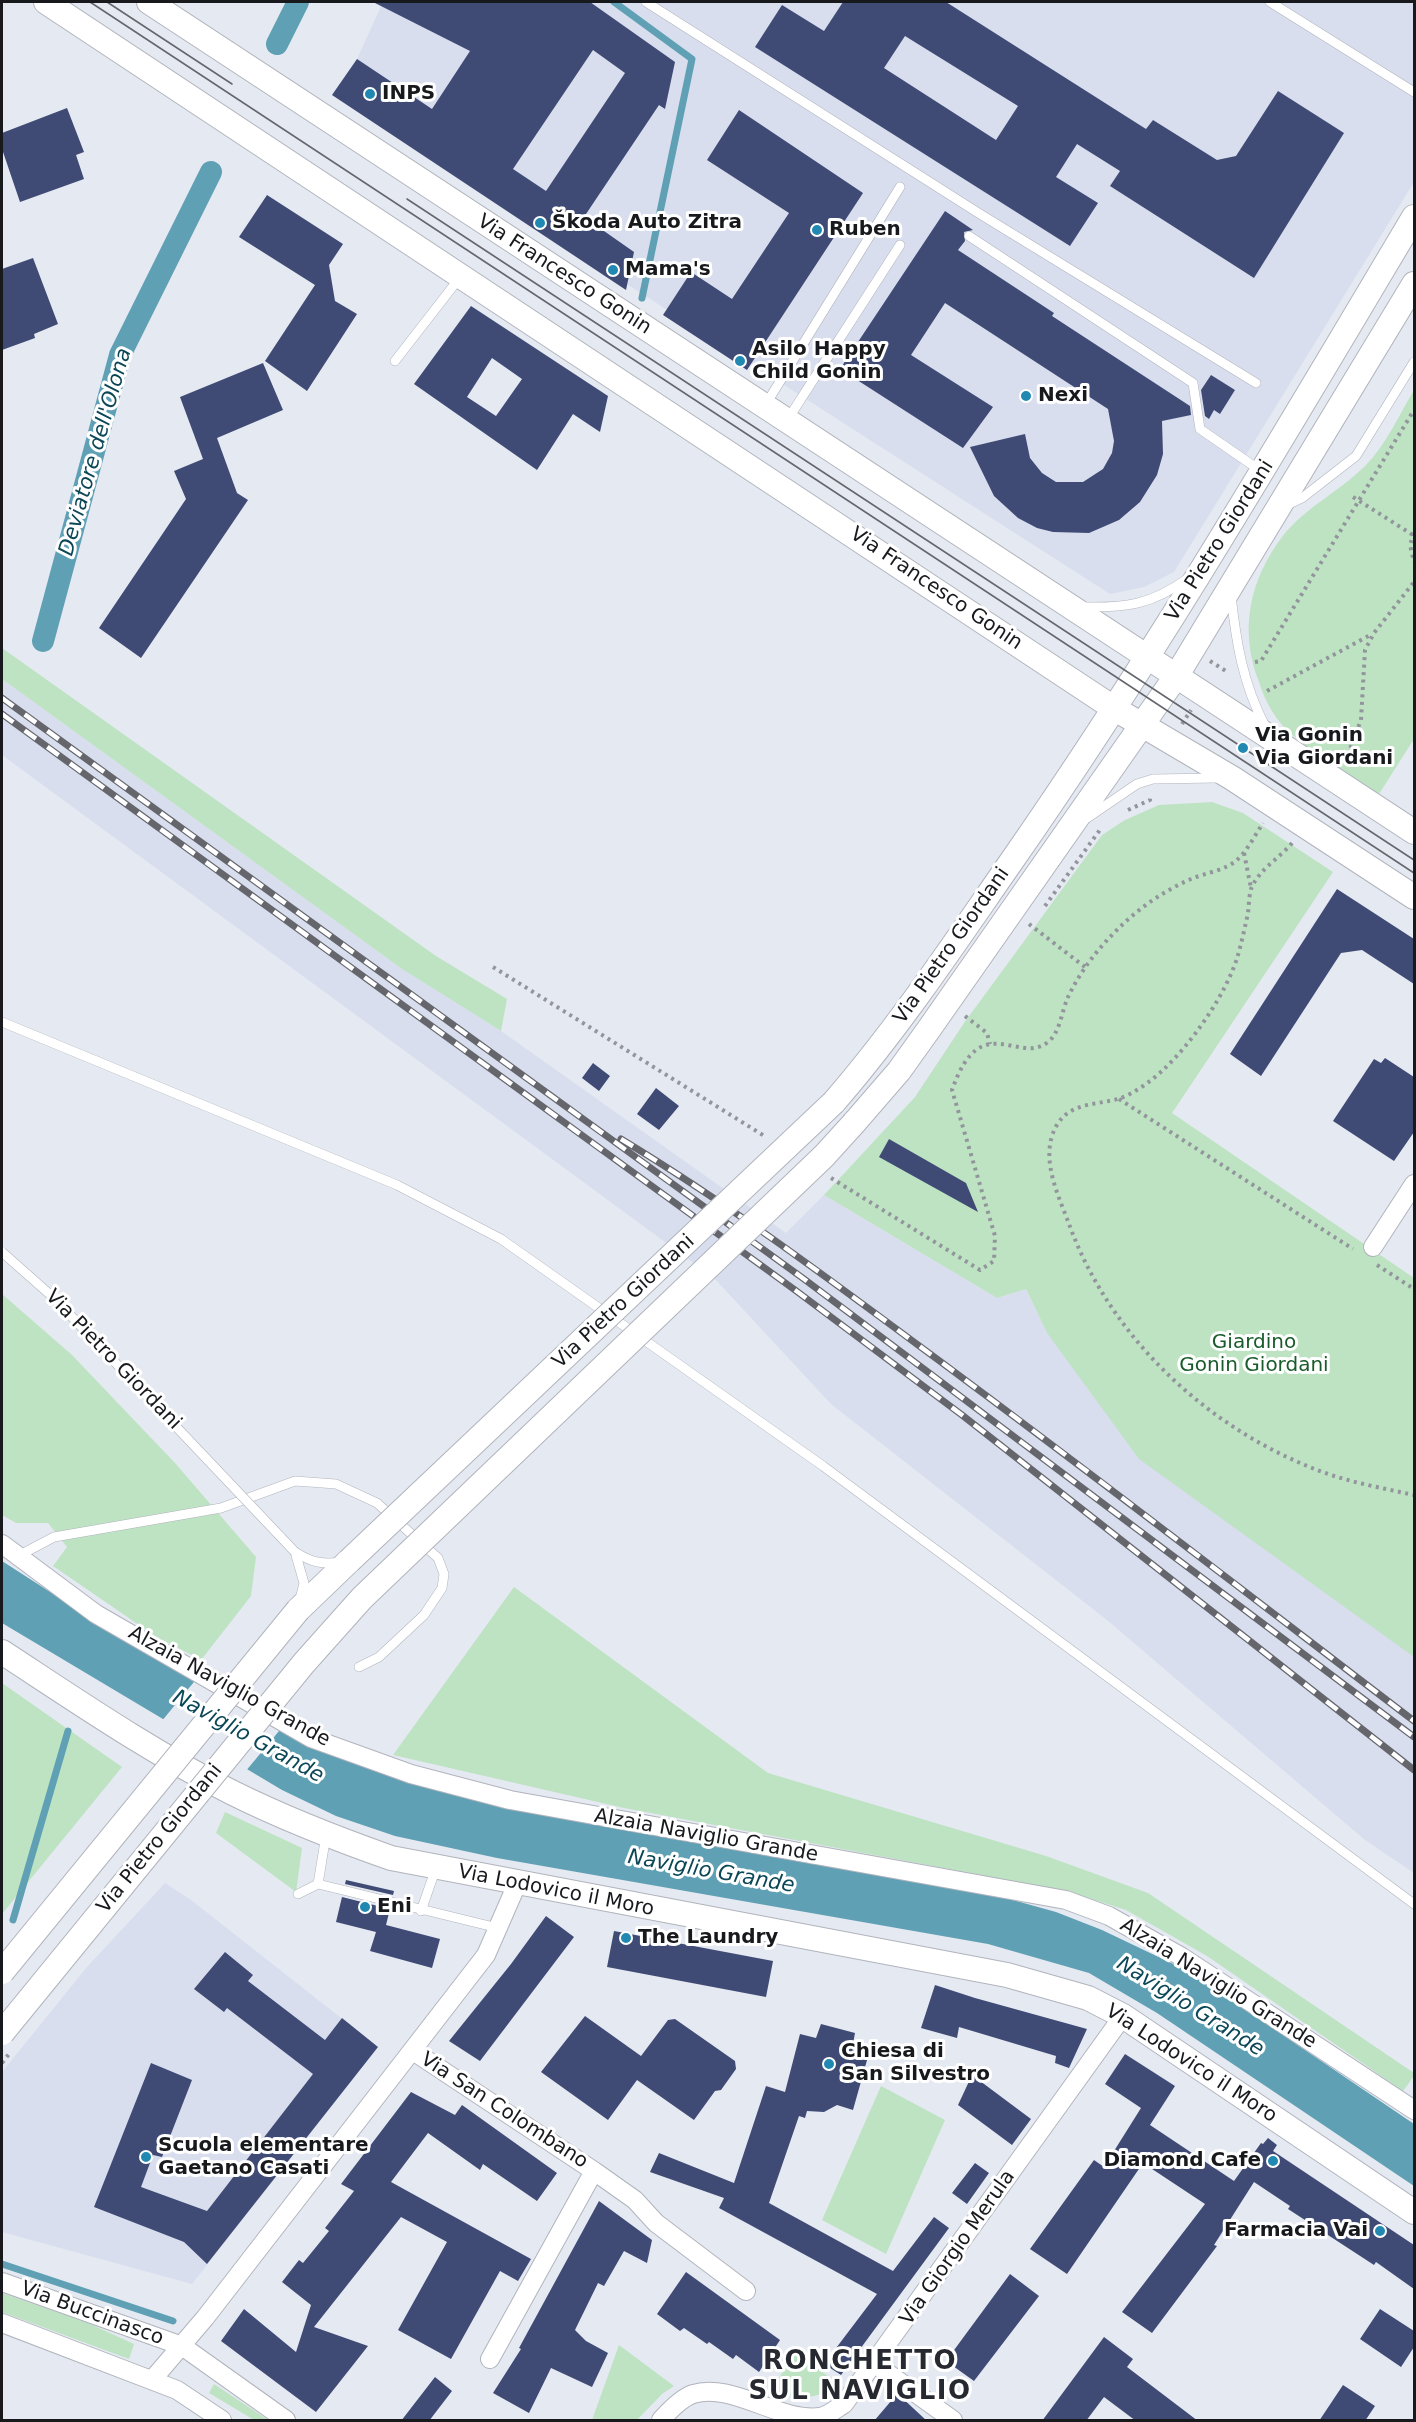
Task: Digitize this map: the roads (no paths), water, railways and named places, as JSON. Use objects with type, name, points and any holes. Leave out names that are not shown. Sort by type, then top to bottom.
[{"type":"street","name":"Via Francesco Gonin","points":[[46,2],[462,274],[1115,709],[1232,778],[1414,897]]},
{"type":"street","name":"Via Francesco Gonin","points":[[149,2],[1414,832]]},
{"type":"street","name":"Via Pietro Giordani","points":[[2,1972],[298,1610],[834,1102],[909,1008],[1115,709],[1263,472],[1414,217]]},
{"type":"street","name":"Via Pietro Giordani","points":[[9,2039],[304,1663],[362,1598],[824,1156],[905,1062],[1073,827],[1177,675],[1414,284]]},
{"type":"street","points":[[1368,1254],[1414,1184]]},
{"type":"street","name":"Alzaia Naviglio Grande","points":[[2,1544],[96,1614],[311,1738],[411,1774],[510,1800],[1066,1900],[1109,1916],[1182,1957],[1414,2110]]},
{"type":"street","name":"Via Lodovico il Moro","points":[[2,1652],[144,1744],[231,1792],[326,1835],[391,1858],[517,1884],[1007,1975],[1088,1998],[1123,2016],[1414,2212]]},
{"type":"street","name":"Via San Colombano","points":[[152,2380],[182,2346],[486,1955],[517,1884]]},
{"type":"street","name":"Via Giorgio Merula","points":[[661,2421],[672,2408],[692,2394],[706,2393],[735,2397],[801,2417],[822,2417],[844,2404],[875,2364],[1123,2016]]},
{"type":"street","name":"Via San Colombano","points":[[413,2051],[635,2200],[656,2223],[746,2291]]},
{"type":"street","name":"Via San Colombano","points":[[490,2359],[594,2171]]},
{"type":"street","name":"Via Buccinasco","points":[[2,2282],[182,2346],[286,2421]]},
{"type":"street","name":"Via Buccinasco","points":[[2,2324],[177,2390],[222,2421]]},
{"type":"street","points":[[875,2364],[953,2421]]},
{"type":"lane","points":[[646,2],[980,214],[1256,383]]},
{"type":"lane","points":[[1270,2],[1414,92]]},
{"type":"lane","points":[[765,406],[900,187]]},
{"type":"lane","points":[[969,236],[1193,383],[1200,429],[1263,472]]},
{"type":"lane","points":[[786,421],[900,245]]},
{"type":"lane","points":[[395,361],[462,274]]},
{"type":"lane","name":"Via Pietro Giordani","points":[[1280,508],[1302,498],[1356,456],[1414,362]]},
{"type":"lane","points":[[1070,606],[1136,605],[1167,593],[1204,568]]},
{"type":"lane","name":"Via Pietro Giordani","points":[[1230,588],[1237,648],[1243,672],[1257,711],[1272,738]]},
{"type":"lane","name":"Via Pietro Giordani","points":[[1073,827],[1137,784],[1153,779],[1232,778]]},
{"type":"lane","points":[[2,1022],[397,1185],[501,1239],[823,1466],[1414,1904]]},
{"type":"lane","name":"Via Pietro Giordani","points":[[2,1252],[54,1298],[295,1552],[312,1562],[325,1565],[349,1561]]},
{"type":"lane","points":[[18,1556],[54,1537],[221,1508],[294,1481],[336,1484],[377,1503],[438,1558],[444,1574],[442,1588],[424,1615],[379,1657],[359,1667]]},
{"type":"lane","name":"Via Pietro Giordani","points":[[295,1552],[304,1583],[298,1610]]},
{"type":"lane","points":[[318,1884],[326,1835]]},
{"type":"lane","points":[[421,1911],[436,1868]]},
{"type":"lane","points":[[298,1894],[318,1884],[498,1928]]},
{"type":"water","name":"Naviglio Grande","points":[[2,1561],[106,1628],[413,1783],[1002,1897],[1056,1912],[1102,1930],[1190,1972],[1414,2124],[1414,2186],[1157,2013],[1089,1973],[988,1944],[497,1858],[395,1836],[336,1816],[282,1790],[2,1623]]},
{"type":"waterway","name":"Deviatore dell'Olona","points":[[277,44],[298,2]]},
{"type":"waterway","points":[[614,2],[692,59],[642,298]]},
{"type":"waterway","name":"Deviatore dell'Olona","points":[[43,641],[120,355],[211,172]]},
{"type":"waterway","points":[[13,1920],[68,1731]]},
{"type":"waterway","points":[[2,2264],[173,2321]]},
{"type":"tram line","points":[[90,2],[1414,873]]},
{"type":"tram line","points":[[107,2],[232,84]]},
{"type":"tram line","points":[[407,199],[1414,860]]},
{"type":"railway","points":[[2,698],[804,1279],[1414,1737]]},
{"type":"railway","points":[[2,714],[795,1290],[962,1415],[1414,1770]]},
{"type":"railway","points":[[621,1139],[735,1212],[845,1291],[1105,1485],[1414,1721]]},
{"type":"place","name":"INPS","points":[[370,94]]},
{"type":"place","name":"Škoda Auto Zitra","points":[[540,223]]},
{"type":"place","name":"Ruben","points":[[817,230]]},
{"type":"place","name":"Mama's","points":[[613,270]]},
{"type":"place","name":"Asilo Happy Child Gonin","points":[[740,361]]},
{"type":"place","name":"Nexi","points":[[1026,396]]},
{"type":"place","name":"Via Gonin Via Giordani","points":[[1243,748]]},
{"type":"place","name":"Eni","points":[[365,1907]]},
{"type":"place","name":"The Laundry","points":[[626,1938]]},
{"type":"place","name":"Chiesa di San Silvestro","points":[[829,2064]]},
{"type":"place","name":"Scuola elementare Gaetano Casati","points":[[146,2157]]},
{"type":"place","name":"Diamond Cafe","points":[[1273,2161]]},
{"type":"place","name":"Farmacia Vai","points":[[1380,2231]]},
{"type":"district","name":"RONCHETTO SUL NAVIGLIO","points":[[860,2377]]},
{"type":"park label","name":"Giardino Gonin Giordani","points":[[1254,1354]]}]
